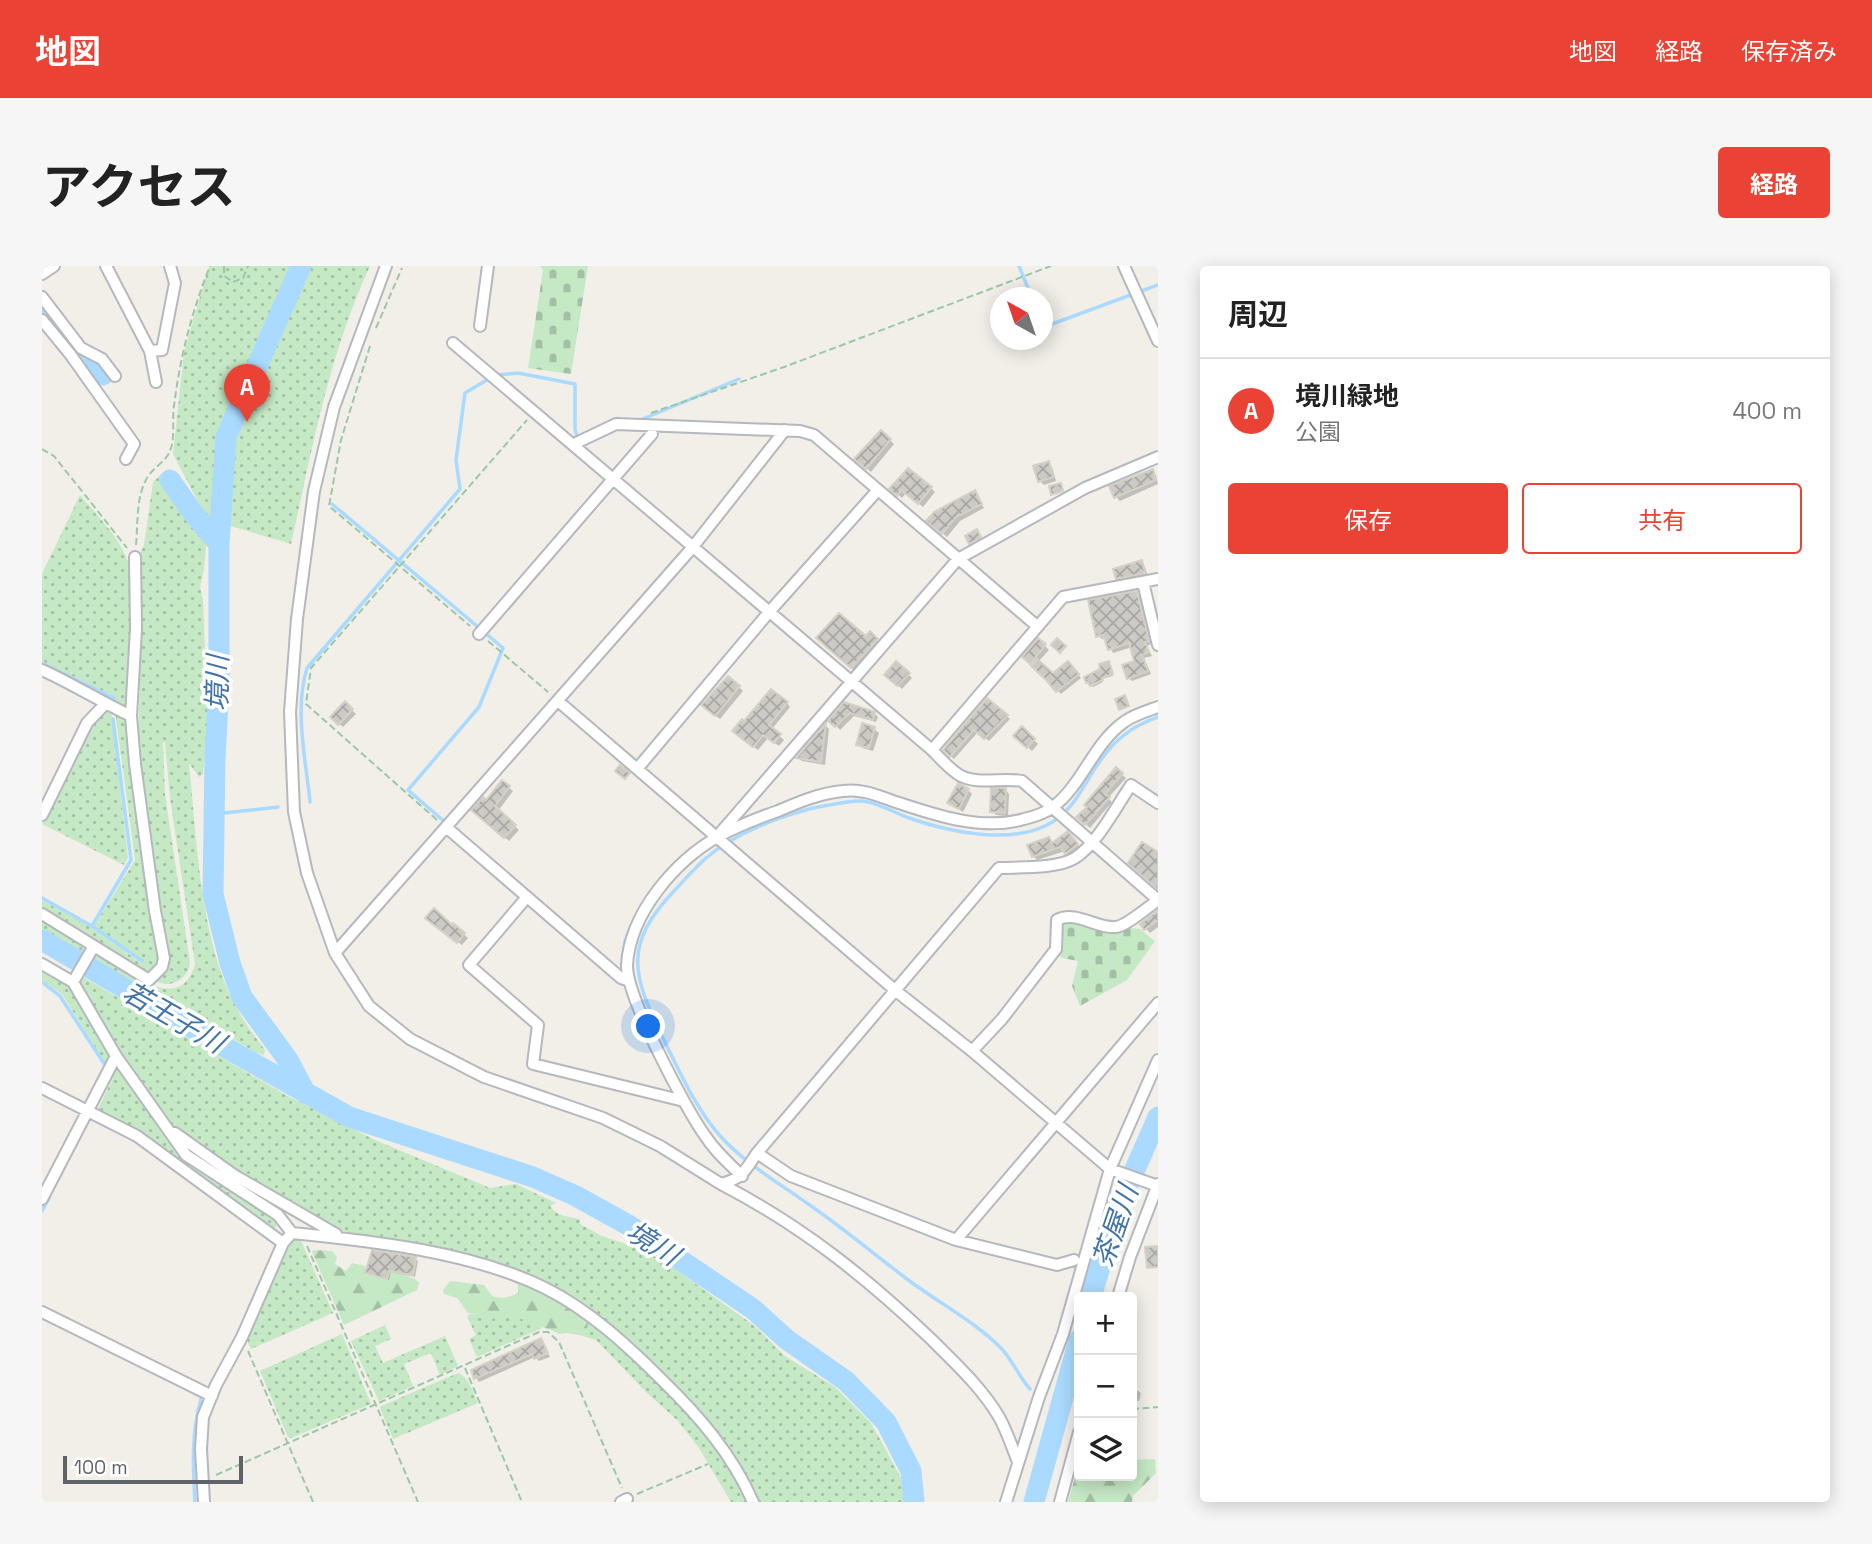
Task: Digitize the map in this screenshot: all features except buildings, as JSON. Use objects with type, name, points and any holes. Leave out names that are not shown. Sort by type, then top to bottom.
[{"type":"street","points":[[42,274],[54,266]]},
{"type":"street","points":[[106,266],[150,351],[156,382]]},
{"type":"street","points":[[150,351],[162,350],[175,283],[170,266]]},
{"type":"street","points":[[386,266],[334,407],[314,491],[297,619],[290,712],[294,812],[307,873],[335,953],[369,1006],[410,1039],[484,1077],[603,1118],[660,1146],[721,1184],[763,1206],[841,1259],[901,1311],[962,1370],[998,1416],[1018,1462]]},
{"type":"street","points":[[480,326],[488,266]]},
{"type":"street","points":[[1124,266],[1158,341]]},
{"type":"street","points":[[42,297],[81,348],[102,359],[115,376]]},
{"type":"street","points":[[42,320],[70,354],[134,444],[126,458]]},
{"type":"street","points":[[453,343],[959,775],[974,780],[1022,781],[1158,900],[1115,928],[1069,917],[1057,920],[1056,949],[1002,1019],[972,1051]]},
{"type":"street","points":[[574,444],[616,424],[785,430],[814,435],[1037,626]]},
{"type":"street","points":[[335,953],[692,548],[785,430]]},
{"type":"street","points":[[480,634],[652,434]]},
{"type":"street","points":[[742,1176],[706,1138],[684,1101],[640,1014],[627,980],[629,947],[648,904],[678,868],[717,837],[958,559],[1085,488],[1155,462]]},
{"type":"street","points":[[637,769],[769,611],[877,491]]},
{"type":"street","points":[[42,914],[149,980],[162,967],[164,958],[155,911],[131,716],[136,629],[135,557]]},
{"type":"street","points":[[932,750],[1063,597],[1158,579]]},
{"type":"street","points":[[1143,582],[1158,645]]},
{"type":"street","points":[[42,670],[131,716]]},
{"type":"street","points":[[558,701],[896,991],[972,1051],[1110,1169],[1156,1185],[1120,1292]]},
{"type":"street","points":[[42,815],[87,723],[105,704]]},
{"type":"street","points":[[717,837],[809,798],[846,790],[863,790],[952,819],[1012,822],[1053,808],[1110,734],[1126,720],[1158,707]]},
{"type":"street","points":[[721,1184],[742,1176],[757,1153],[999,868],[1045,866],[1073,859],[1091,844],[1131,785],[1158,803]]},
{"type":"street","points":[[446,827],[621,978],[627,980]]},
{"type":"street","points":[[527,897],[469,965],[538,1026],[533,1064],[684,1101]]},
{"type":"street","points":[[75,979],[94,946]]},
{"type":"street","points":[[42,964],[75,979],[116,1056],[186,1155],[278,1215],[298,1233],[344,1238],[470,1260],[517,1275],[565,1300],[622,1342],[683,1401],[727,1452],[753,1502]]},
{"type":"street","points":[[956,1240],[1158,1003]]},
{"type":"street","points":[[42,1199],[116,1056]]},
{"type":"street","points":[[1006,1502],[1063,1334],[1110,1169],[1158,1060]]},
{"type":"street","points":[[42,1087],[137,1136],[283,1243]]},
{"type":"street","points":[[167,1128],[234,1175],[344,1238]]},
{"type":"street","points":[[757,1153],[791,1176],[956,1240],[1057,1265],[1074,1260]]},
{"type":"street","points":[[204,1502],[201,1429],[212,1396],[242,1337],[283,1243],[298,1233]]},
{"type":"street","points":[[42,1312],[212,1396]]},
{"type":"street","points":[[1060,1502],[1074,1450]]},
{"type":"path","points":[[135,557],[141,496],[153,469],[164,460],[171,448],[174,406],[184,349],[211,266]]},
{"type":"path","points":[[224,266],[224,276],[233,282],[243,278],[248,266]]},
{"type":"path","points":[[642,416],[784,367],[1051,266]]},
{"type":"path","points":[[374,335],[402,268]]},
{"type":"path","points":[[370,346],[341,440],[329,506],[558,701]]},
{"type":"path","points":[[446,827],[306,704],[311,668],[534,412]]},
{"type":"path","points":[[42,449],[54,456],[135,557]]},
{"type":"path","points":[[298,1233],[418,1502]]},
{"type":"path","points":[[202,1481],[539,1332],[548,1332],[555,1336],[624,1501],[708,1464]]},
{"type":"path","points":[[242,1337],[313,1502]]},
{"type":"path","points":[[464,1367],[523,1502]]},
{"type":"path","points":[[1137,1409],[1158,1407]]},
{"type":"green space","points":[[209,266],[370,266],[343,333],[333,368],[314,438],[291,544],[207,519],[173,454],[184,352]]},
{"type":"green space","points":[[540,266],[588,266],[571,374],[528,368],[543,270]]},
{"type":"green space","points":[[161,474],[165,483],[207,536],[200,587],[205,651],[214,679],[203,774],[199,777],[189,763],[198,855],[207,918],[223,978],[238,1011],[265,1050],[264,1055],[91,957],[98,952],[137,978],[165,988],[177,987],[188,980],[195,964],[163,742],[165,794],[190,963],[186,974],[177,982],[166,984],[155,980],[164,972],[138,743],[142,610],[138,558],[144,545],[153,482]]},
{"type":"green space","points":[[80,495],[118,542],[132,576],[130,704],[124,708],[115,704],[115,697],[42,661],[42,574]]},
{"type":"green space","points":[[111,709],[128,858],[124,865],[42,824],[90,723],[102,711]]},
{"type":"green space","points":[[115,711],[128,720],[160,959],[153,973],[147,973],[42,910],[42,900],[89,926],[143,962],[94,926],[135,860]]},
{"type":"green space","points":[[42,919],[88,946],[85,954],[42,929]]},
{"type":"green space","points":[[1063,920],[1140,929],[1155,941],[1127,980],[1080,1006],[1072,986],[1078,961],[1062,958],[1058,954],[1059,922]]},
{"type":"green space","points":[[42,968],[72,989],[106,1048],[109,1056],[107,1066],[62,994],[42,980]]},
{"type":"green space","points":[[81,976],[284,1094],[375,1140],[490,1188],[516,1184],[556,1203],[550,1206],[559,1214],[580,1219],[580,1224],[602,1236],[638,1248],[664,1261],[756,1327],[785,1356],[835,1387],[870,1422],[901,1478],[906,1502],[759,1502],[724,1439],[645,1356],[617,1333],[527,1275],[348,1235],[245,1178],[176,1130],[147,1095],[106,1034],[78,982]]},
{"type":"green space","points":[[116,1065],[182,1156],[273,1217],[277,1226],[273,1229],[97,1111],[113,1078],[111,1074]]},
{"type":"green space","points":[[294,1239],[301,1241],[333,1313],[251,1349],[246,1338],[289,1242]]},
{"type":"green space","points":[[332,1251],[337,1257],[335,1264],[346,1271],[352,1263],[365,1266],[365,1274],[387,1280],[393,1270],[415,1279],[419,1283],[417,1290],[344,1325],[312,1252]]},
{"type":"green space","points":[[450,1281],[484,1285],[492,1296],[502,1298],[518,1293],[518,1281],[573,1309],[588,1322],[587,1331],[579,1335],[559,1334],[516,1315],[489,1319],[481,1314],[468,1313],[457,1298],[444,1294],[443,1290]]},
{"type":"green space","points":[[470,1314],[481,1314],[489,1319],[516,1314],[542,1328],[477,1357],[469,1339],[476,1335],[467,1317]]},
{"type":"green space","points":[[581,1315],[639,1362],[693,1415],[727,1460],[749,1502],[731,1502],[699,1448],[677,1420],[596,1340],[579,1335],[587,1331],[588,1322]]},
{"type":"green space","points":[[385,1325],[391,1339],[375,1346],[383,1363],[445,1336],[458,1366],[440,1375],[431,1353],[404,1364],[413,1386],[379,1401],[351,1341]]},
{"type":"green space","points":[[342,1334],[371,1404],[288,1437],[260,1371]]},
{"type":"green space","points":[[458,1373],[468,1382],[478,1403],[393,1439],[381,1406]]},
{"type":"green space","points":[[1155,1459],[1156,1473],[1133,1496],[1132,1502],[1068,1502],[1074,1481],[1137,1481],[1137,1460]]},
{"type":"waterway","name":"境川","points":[[301,266],[226,437],[219,544],[219,684],[213,894],[230,963],[242,997],[288,1060],[306,1094]]},
{"type":"waterway","points":[[1019,266],[1028,287]]},
{"type":"waterway","points":[[1053,324],[1158,285]]},
{"type":"waterway","points":[[42,312],[72,350],[103,375]]},
{"type":"waterway","points":[[497,375],[518,373],[575,384],[575,429],[578,441]]},
{"type":"waterway","points":[[310,802],[301,718],[307,668],[460,489],[456,460],[465,393],[490,378]]},
{"type":"waterway","points":[[638,421],[739,379]]},
{"type":"waterway","points":[[170,480],[219,544]]},
{"type":"waterway","points":[[332,504],[503,648],[479,707],[408,790],[446,823]]},
{"type":"waterway","points":[[42,663],[114,698],[114,701]]},
{"type":"waterway","points":[[1030,1389],[1001,1348],[980,1330],[754,1166],[722,1138],[689,1089],[652,1014],[639,977],[640,944],[658,909],[698,866],[717,849],[756,827],[813,808],[857,801],[874,803],[909,818],[961,832],[998,835],[1033,830],[1049,824],[1066,811],[1100,761],[1118,740],[1158,717]]},
{"type":"waterway","points":[[92,926],[131,860],[113,719]]},
{"type":"waterway","points":[[215,814],[278,807]]},
{"type":"waterway","points":[[42,898],[92,926],[142,961]]},
{"type":"waterway","points":[[623,959],[625,941],[630,929]]},
{"type":"waterway","name":"境川","points":[[42,940],[349,1117],[533,1177],[576,1196],[630,1226],[753,1309],[786,1339],[846,1381],[886,1422],[911,1471],[914,1502]]},
{"type":"waterway","points":[[73,958],[78,950]]},
{"type":"waterway","points":[[42,982],[60,996],[105,1065]]},
{"type":"waterway","name":"茶屋川","points":[[1093,1292],[1118,1208],[1158,1117]]},
{"type":"waterway","points":[[42,1211],[49,1198]]},
{"type":"waterway","name":"茶屋川","points":[[1034,1502],[1075,1355]]},
{"type":"waterway","points":[[1054,1397],[1063,1399]]},
{"type":"waterway","points":[[195,1502],[194,1437],[201,1399]]},
{"type":"place","name":"境川緑地","points":[[247,422]]},
{"type":"water label","name":"若王子川","points":[[174,1017]]}]
